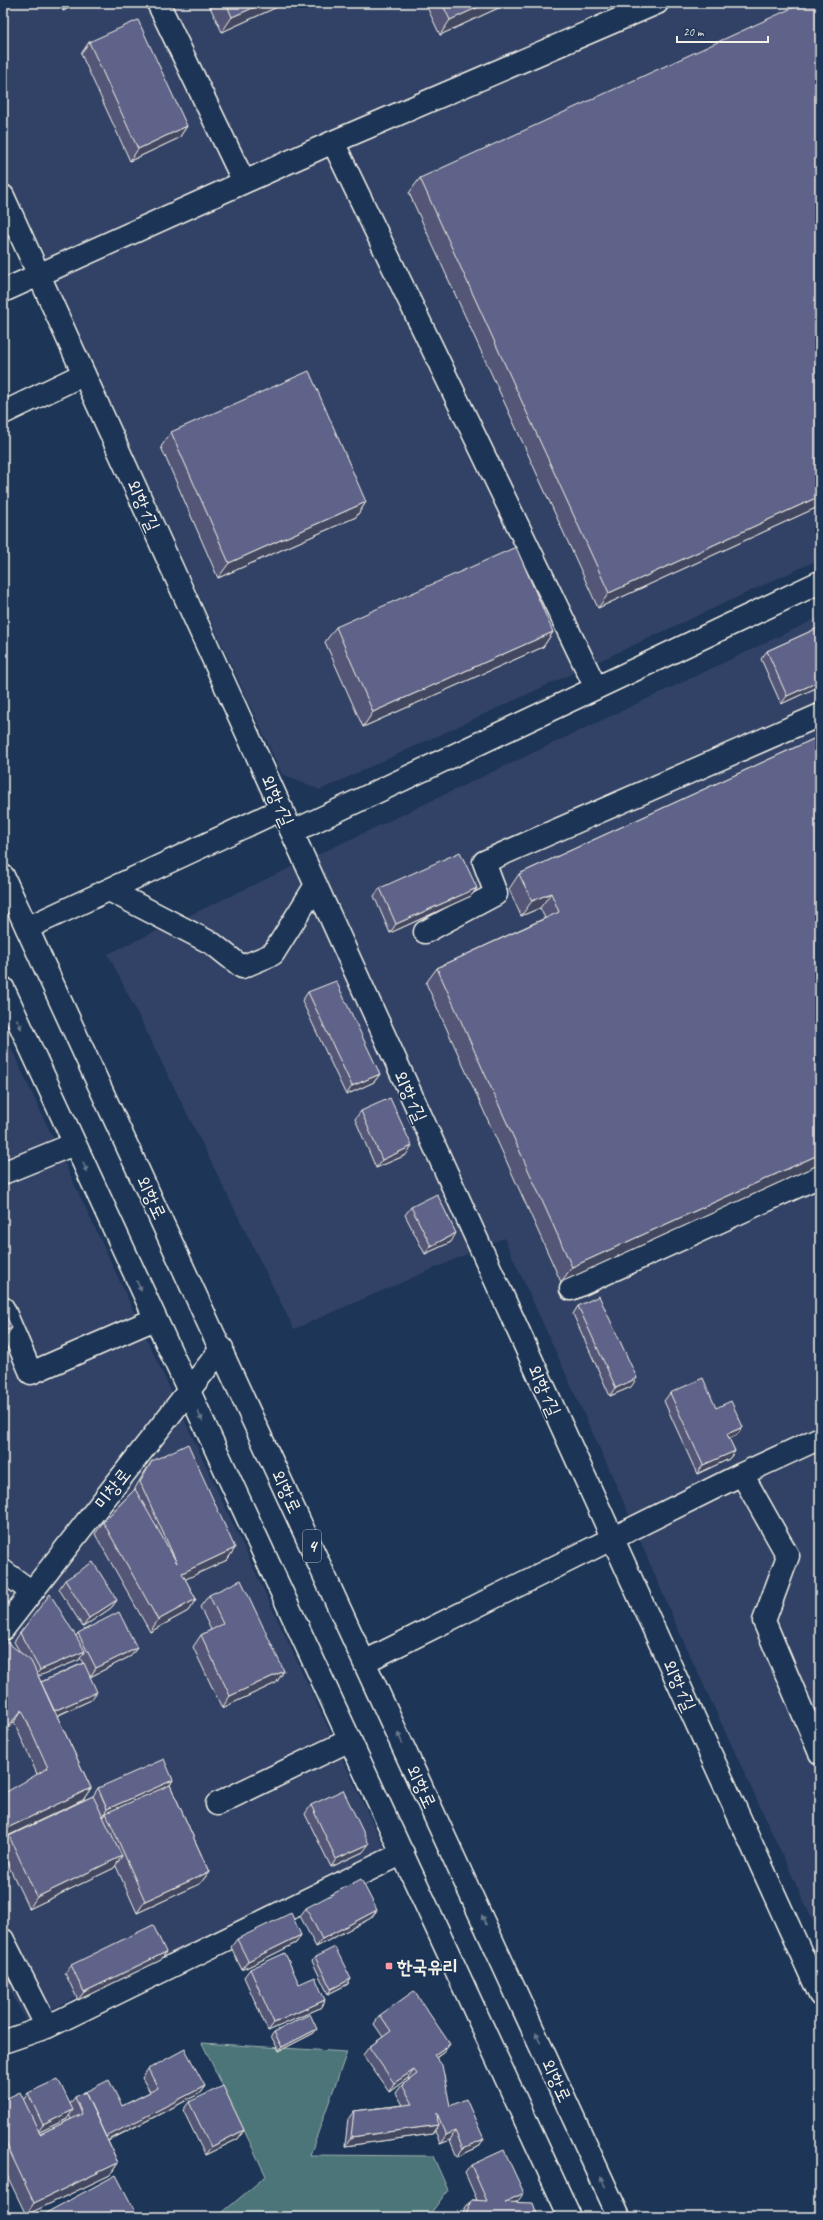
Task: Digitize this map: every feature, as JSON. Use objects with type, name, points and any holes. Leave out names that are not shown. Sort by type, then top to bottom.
[{"type":"main road","points":[[158,3],[244,182]]},
{"type":"main road","points":[[3,291],[333,142],[657,3]]},
{"type":"main road","points":[[333,142],[596,688]]},
{"type":"main road","name":"외항1길","points":[[3,196],[820,1995]]},
{"type":"main road","points":[[3,413],[84,374]]},
{"type":"main road","points":[[292,832],[820,582]]},
{"type":"main road","points":[[424,932],[496,894],[484,862],[820,715]]},
{"type":"main road","points":[[27,928],[282,809]]},
{"type":"main road","name":"외항로","points":[[3,876],[366,1661],[619,2217]]},
{"type":"main road","points":[[109,890],[213,944],[242,967],[272,954],[316,885]]},
{"type":"main road","points":[[3,988],[187,1390],[403,1853],[570,2217]]},
{"type":"main road","points":[[3,1173],[74,1144]]},
{"type":"main road","points":[[571,1289],[820,1176]]},
{"type":"main road","points":[[3,1308],[31,1373],[155,1319]]},
{"type":"main road","name":"미창로","points":[[3,1630],[187,1390],[222,1348]]},
{"type":"main road","points":[[366,1661],[742,1474],[820,1438]]},
{"type":"main road","points":[[742,1474],[788,1556],[764,1621],[820,1753]]},
{"type":"main road","points":[[3,1571],[32,1592]]},
{"type":"main road","points":[[217,1804],[350,1740]]},
{"type":"main road","points":[[3,2042],[47,2027],[403,1853]]},
{"type":"main road","points":[[3,1940],[47,2027]]},
{"type":"shaded area","points":[[3,3],[820,3],[820,559],[320,790],[282,774],[3,173]]},
{"type":"shaded area","points":[[820,617],[820,1936],[681,1636],[614,1480],[504,1238],[294,1329],[108,954]]},
{"type":"shaded area","points":[[3,1031],[386,1852],[26,2021],[3,1976]]},
{"type":"green space","points":[[202,2043],[347,2052],[310,2155],[433,2156],[448,2190],[428,2217],[217,2217],[266,2176]]},
{"type":"building","points":[[226,3],[264,3],[232,17]]},
{"type":"building","points":[[442,3],[487,3],[450,20]]},
{"type":"building","points":[[803,3],[820,3],[820,496],[609,593],[420,178]]},
{"type":"building","points":[[138,20],[187,126],[138,149],[89,42]]},
{"type":"building","points":[[309,371],[366,502],[229,563],[171,432]]},
{"type":"building","points":[[516,547],[553,632],[373,712],[336,627]]},
{"type":"building","points":[[820,627],[820,681],[787,696],[767,651]]},
{"type":"building","points":[[820,736],[820,1154],[572,1267],[437,968],[559,912],[551,893],[532,901],[519,874]]},
{"type":"building","points":[[460,852],[477,888],[396,924],[380,888]]},
{"type":"building","points":[[336,981],[380,1074],[352,1086],[308,992]]},
{"type":"building","points":[[390,1098],[412,1146],[382,1160],[361,1111]]},
{"type":"building","points":[[437,1194],[456,1233],[431,1246],[411,1207]]},
{"type":"building","points":[[599,1296],[637,1378],[616,1388],[578,1306]]},
{"type":"building","points":[[3,1310],[12,1328],[3,1332]]},
{"type":"building","points":[[703,1378],[716,1408],[731,1401],[743,1427],[727,1434],[735,1451],[703,1465],[670,1393]]},
{"type":"building","points":[[188,1444],[235,1548],[182,1573],[196,1599],[158,1620],[103,1522],[135,1489],[177,1563],[140,1482],[152,1461]]},
{"type":"building","points":[[93,1562],[117,1600],[89,1618],[65,1580]]},
{"type":"building","points":[[241,1580],[284,1671],[230,1696],[201,1635],[223,1624],[209,1595]]},
{"type":"building","points":[[50,1594],[85,1651],[40,1670],[20,1633]]},
{"type":"building","points":[[119,1612],[137,1648],[96,1668],[78,1633]]},
{"type":"building","points":[[7,1642],[31,1661],[91,1788],[3,1830],[3,1794],[48,1768],[22,1710],[3,1732],[3,1647]]},
{"type":"building","points":[[84,1663],[97,1692],[54,1711],[41,1682]]},
{"type":"building","points":[[164,1759],[173,1780],[107,1809],[98,1788]]},
{"type":"building","points":[[170,1785],[209,1872],[145,1901],[106,1813]]},
{"type":"building","points":[[343,1790],[369,1844],[336,1859],[311,1805]]},
{"type":"building","points":[[93,1796],[122,1856],[37,1897],[9,1836]]},
{"type":"building","points":[[361,1879],[377,1910],[322,1939],[306,1908]]},
{"type":"building","points":[[291,1913],[301,1935],[248,1961],[237,1939]]},
{"type":"building","points":[[153,1925],[166,1952],[84,1992],[71,1965]]},
{"type":"building","points":[[335,1947],[351,1979],[331,1989],[315,1957]]},
{"type":"building","points":[[285,1953],[299,1984],[315,1977],[325,2000],[274,2023],[250,1969]]},
{"type":"building","points":[[414,1991],[450,2044],[434,2055],[442,2065],[450,2106],[466,2099],[484,2139],[463,2148],[455,2131],[446,2135],[437,2113],[438,2125],[351,2137],[354,2111],[413,2104],[402,2085],[417,2074],[414,2070],[394,2083],[369,2047],[391,2031],[380,2015]]},
{"type":"building","points":[[310,2014],[317,2029],[282,2047],[274,2032]]},
{"type":"building","points":[[185,2049],[205,2086],[106,2137],[85,2092],[109,2080],[122,2106],[158,2088],[148,2069]]},
{"type":"building","points":[[58,2079],[73,2110],[43,2125],[28,2093]]},
{"type":"building","points":[[223,2086],[244,2130],[211,2147],[189,2102]]},
{"type":"building","points":[[20,2092],[40,2134],[82,2114],[75,2097],[85,2092],[118,2163],[34,2203],[3,2137],[3,2100]]},
{"type":"building","points":[[504,2150],[524,2193],[505,2202],[533,2203],[538,2217],[452,2217],[452,2215],[466,2215],[471,2200],[487,2201],[471,2165]]},
{"type":"building","points":[[116,2175],[138,2217],[43,2217],[42,2215]]},
{"type":"place","name":"한국유리","points":[[389,1966]]}]
